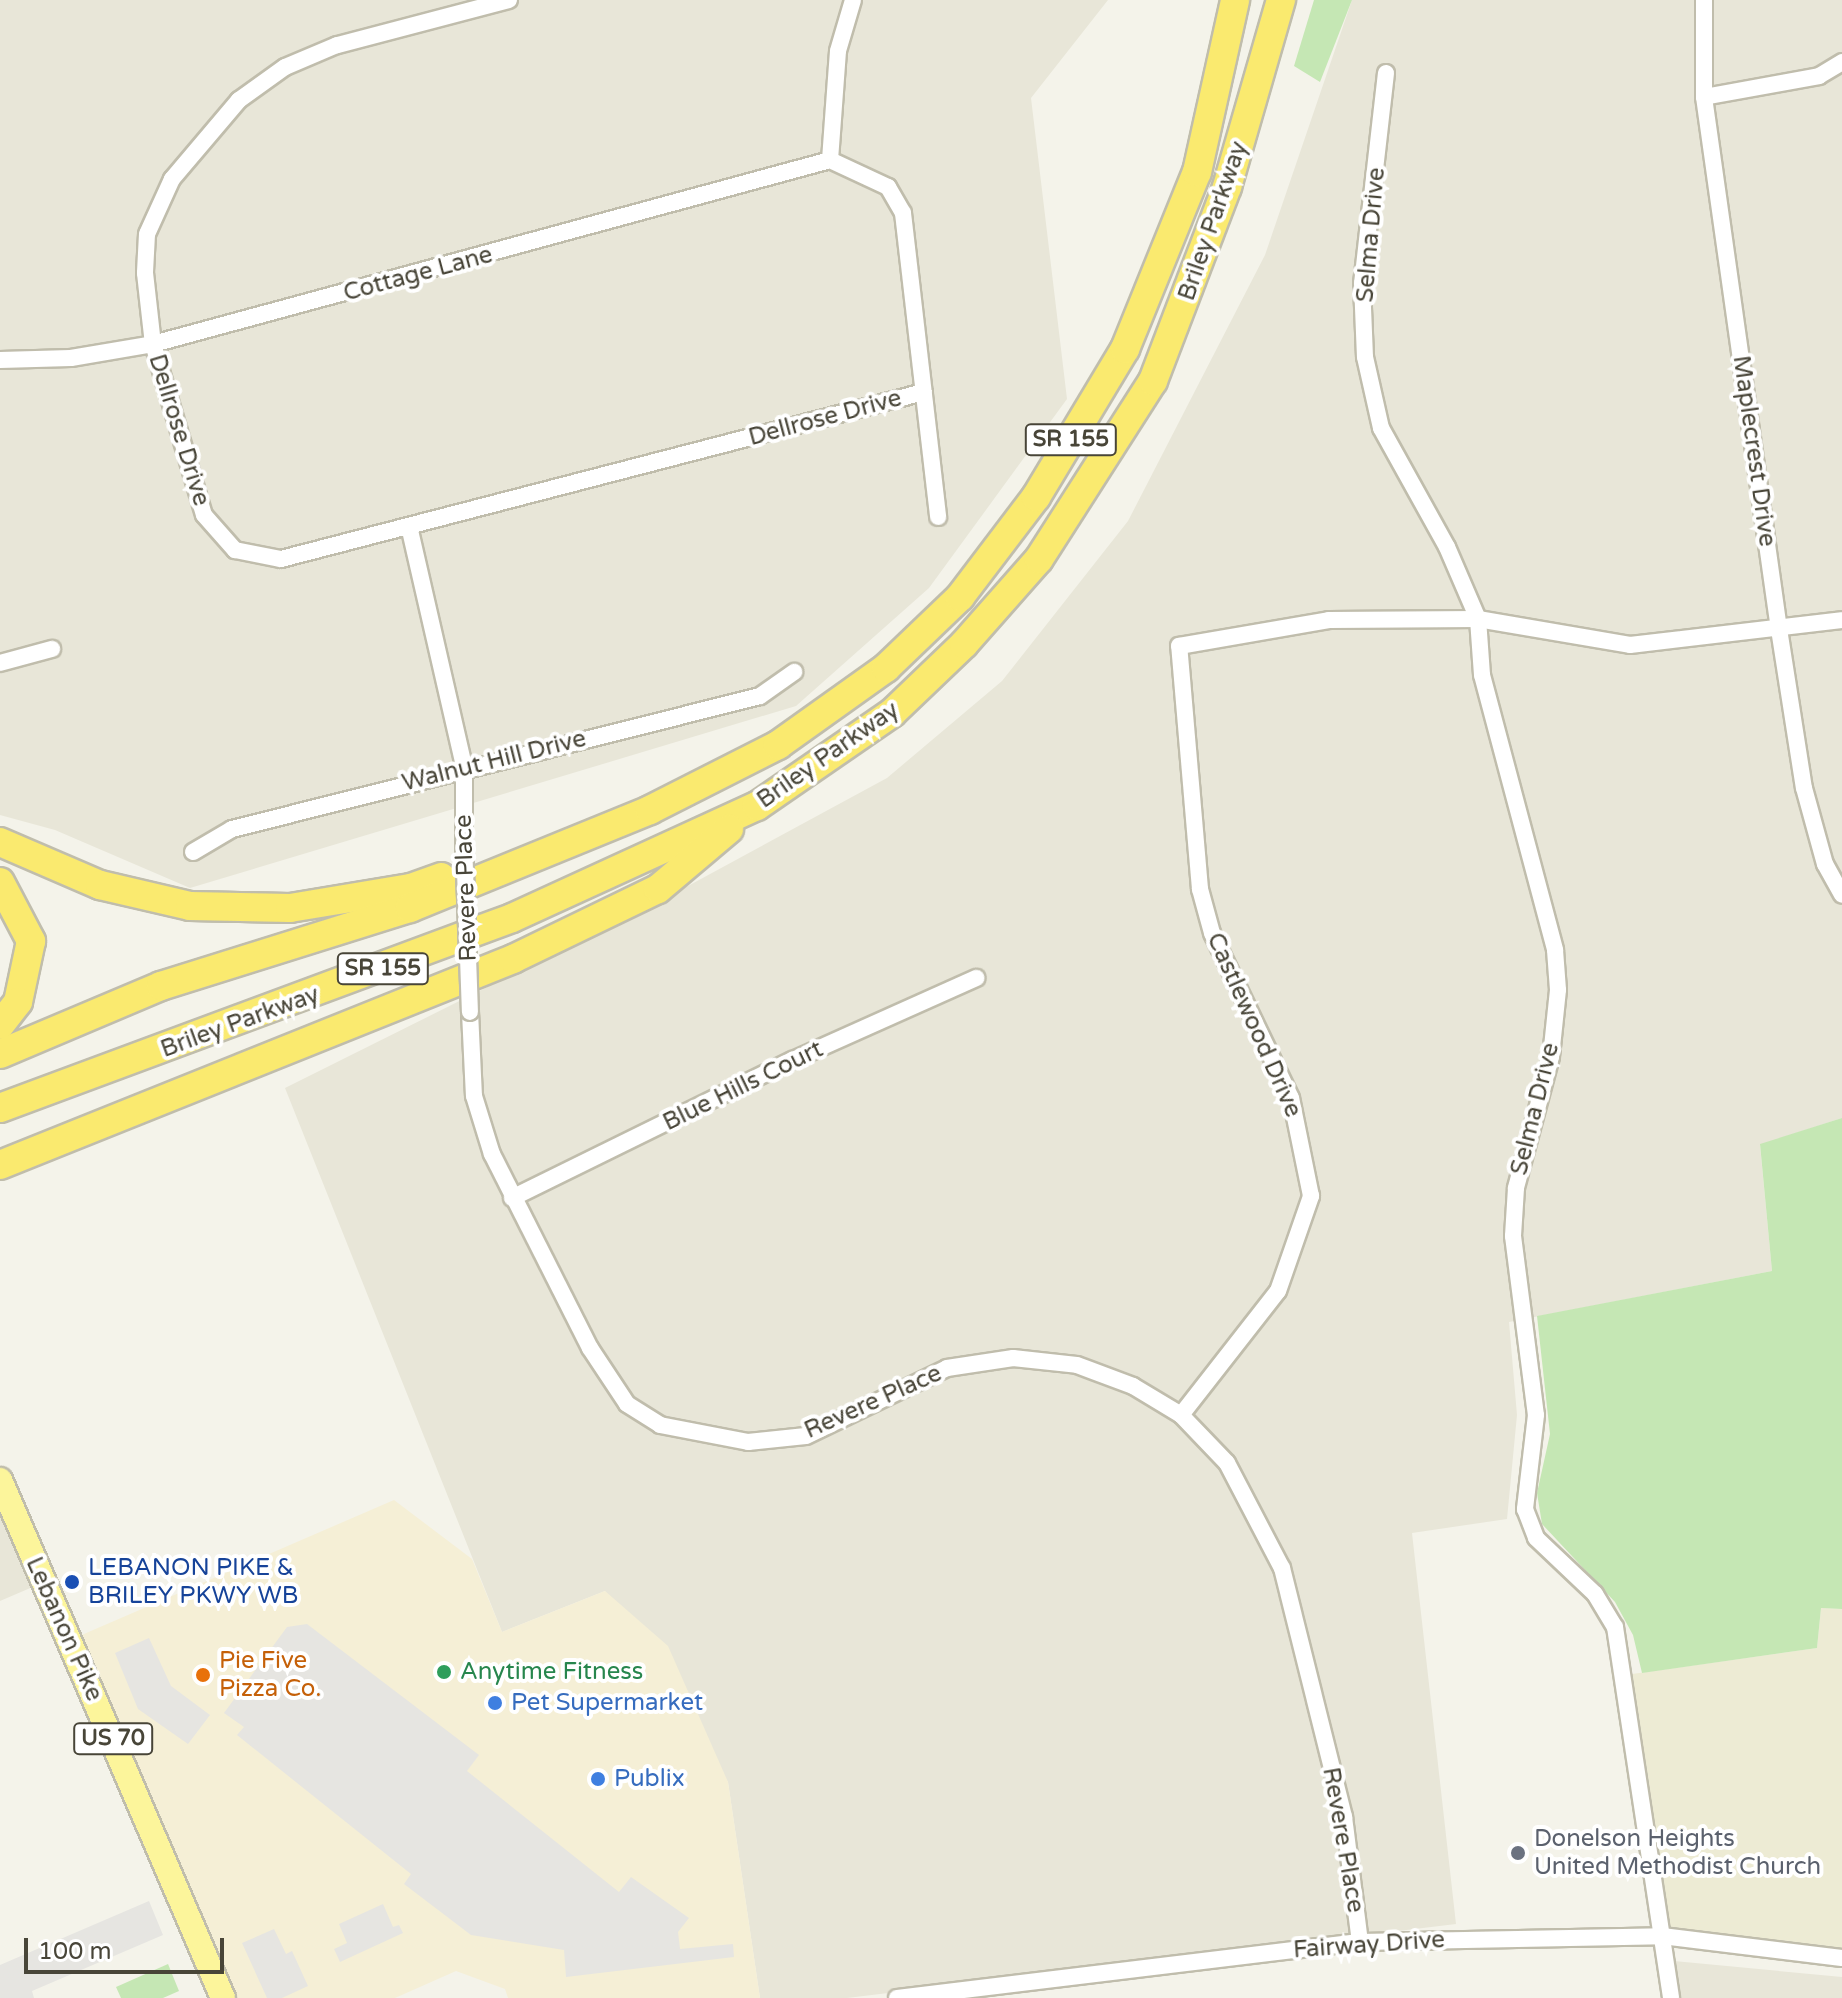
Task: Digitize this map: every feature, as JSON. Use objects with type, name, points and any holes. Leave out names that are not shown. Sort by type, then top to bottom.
[{"type":"highway","name":"Briley Parkway","points":[[0,1054],[161,986],[410,908],[591,835],[778,745],[886,668],[969,585],[1036,497],[1125,349],[1197,172],[1235,0]]},
{"type":"highway","name":"Briley Parkway","points":[[0,1108],[419,955],[757,806],[892,713],[964,644],[1039,559],[1093,480],[1153,381],[1191,290],[1227,187],[1281,0]]},
{"type":"highway","points":[[0,1165],[527,952],[658,889],[757,806]]},
{"type":"highway","points":[[0,842],[100,885],[190,906],[290,908],[411,888],[497,857],[591,835]]},
{"type":"highway","points":[[0,882],[31,941],[18,1002],[0,1025]]},
{"type":"main road","name":"Lebanon Pike","points":[[0,1480],[223,1998]]},
{"type":"street","name":"Dellrose Drive","points":[[509,0],[453,7],[337,45],[285,67],[239,100],[172,179],[147,234],[145,273],[153,344],[204,515],[235,550],[281,559],[924,392]]},
{"type":"street","points":[[853,0],[838,51],[830,160],[888,187],[903,213],[938,517]]},
{"type":"street","name":"Maplecrest Drive","points":[[1704,0],[1704,97],[1779,629],[1804,788],[1825,864],[1842,895]]},
{"type":"street","points":[[1704,97],[1819,76],[1842,62]]},
{"type":"street","name":"Selma Drive","points":[[1386,73],[1362,283],[1365,357],[1381,428],[1447,547],[1478,619],[1482,675],[1552,930],[1558,990],[1551,1057],[1515,1196],[1513,1236],[1536,1415],[1525,1509],[1536,1538],[1595,1594],[1615,1627],[1671,1998]]},
{"type":"street","name":"Cottage Lane","points":[[0,360],[71,358],[153,344],[830,160]]},
{"type":"street","name":"Revere Place","points":[[409,526],[464,767],[470,1012],[479,1121],[512,1198],[590,1348],[627,1404],[660,1425],[748,1442],[806,1436],[947,1368],[1013,1358],[1077,1365],[1133,1386],[1181,1415],[1227,1463],[1282,1568],[1344,1817],[1360,1942]]},
{"type":"street","points":[[1478,619],[1630,645],[1842,620]]},
{"type":"street","name":"Castlewood Drive","points":[[1181,1415],[1278,1291],[1311,1196],[1291,1098],[1212,933],[1200,889],[1179,646],[1329,620],[1478,619]]},
{"type":"street","points":[[0,663],[52,649]]},
{"type":"street","name":"Walnut Hill Drive","points":[[193,852],[232,829],[464,767],[760,696],[794,672]]},
{"type":"street","name":"Blue Hills Court","points":[[512,1198],[793,1060],[976,978]]},
{"type":"street","name":"Fairway Drive","points":[[897,1998],[1360,1942],[1662,1936],[1842,1958]]},
{"type":"shaded area","points":[[0,0],[1108,0],[1031,98],[1067,399],[929,588],[796,706],[190,888],[55,830],[0,815]]},
{"type":"shaded area","points":[[1352,0],[1842,0],[1842,1118],[1760,1145],[1772,1271],[1509,1322],[1517,1415],[1507,1519],[1412,1533],[1456,1924],[847,1998],[760,1998],[728,1782],[605,1591],[502,1632],[285,1088],[664,899],[887,778],[1002,681],[1128,521],[1265,255]]},
{"type":"shaded area","points":[[0,1480],[42,1583],[0,1601]]},
{"type":"shaded area","points":[[394,1500],[472,1559],[502,1632],[605,1591],[668,1646],[728,1782],[760,1998],[508,1998],[505,1989],[456,1971],[395,1998],[223,1998],[70,1640]]},
{"type":"shaded area","points":[[1821,1608],[1842,1609],[1842,1958],[1662,1936],[1625,1675],[1817,1648]]},
{"type":"shaded area","points":[[307,1624],[479,1755],[467,1771],[619,1892],[631,1877],[689,1918],[678,1932],[680,1949],[733,1944],[734,1957],[566,1977],[564,1950],[471,1935],[404,1884],[411,1874],[237,1735],[244,1727],[224,1713],[287,1627]]},
{"type":"shaded area","points":[[149,1638],[171,1686],[210,1715],[188,1744],[138,1709],[115,1653]]},
{"type":"shaded area","points":[[149,1901],[163,1935],[32,1991],[34,1998],[0,1998],[0,1965]]},
{"type":"shaded area","points":[[383,1904],[393,1927],[399,1925],[403,1933],[340,1962],[334,1949],[347,1943],[339,1924]]},
{"type":"shaded area","points":[[274,1929],[286,1954],[292,1951],[308,1986],[282,1998],[267,1998],[242,1943]]},
{"type":"shaded area","points":[[1674,1961],[1842,1977],[1842,1998],[1679,1998]]},
{"type":"green space","points":[[1314,0],[1352,0],[1320,82],[1294,66]]},
{"type":"green space","points":[[1842,1118],[1842,1609],[1821,1608],[1817,1648],[1642,1673],[1633,1635],[1615,1602],[1542,1524],[1537,1493],[1550,1434],[1537,1316],[1772,1271],[1760,1144]]},
{"type":"green space","points":[[168,1964],[179,1991],[163,1998],[121,1998],[116,1987]]},
{"type":"place","name":"LEBANON PIKE & BRILEY PKWY WB","points":[[72,1582]]},
{"type":"place","name":"Anytime Fitness","points":[[444,1672]]},
{"type":"place","name":"Pie Five Pizza Co.","points":[[203,1675]]},
{"type":"place","name":"Pet Supermarket","points":[[495,1703]]},
{"type":"place","name":"Publix","points":[[598,1779]]},
{"type":"place","name":"Donelson Heights United Methodist Church","points":[[1518,1853]]}]
